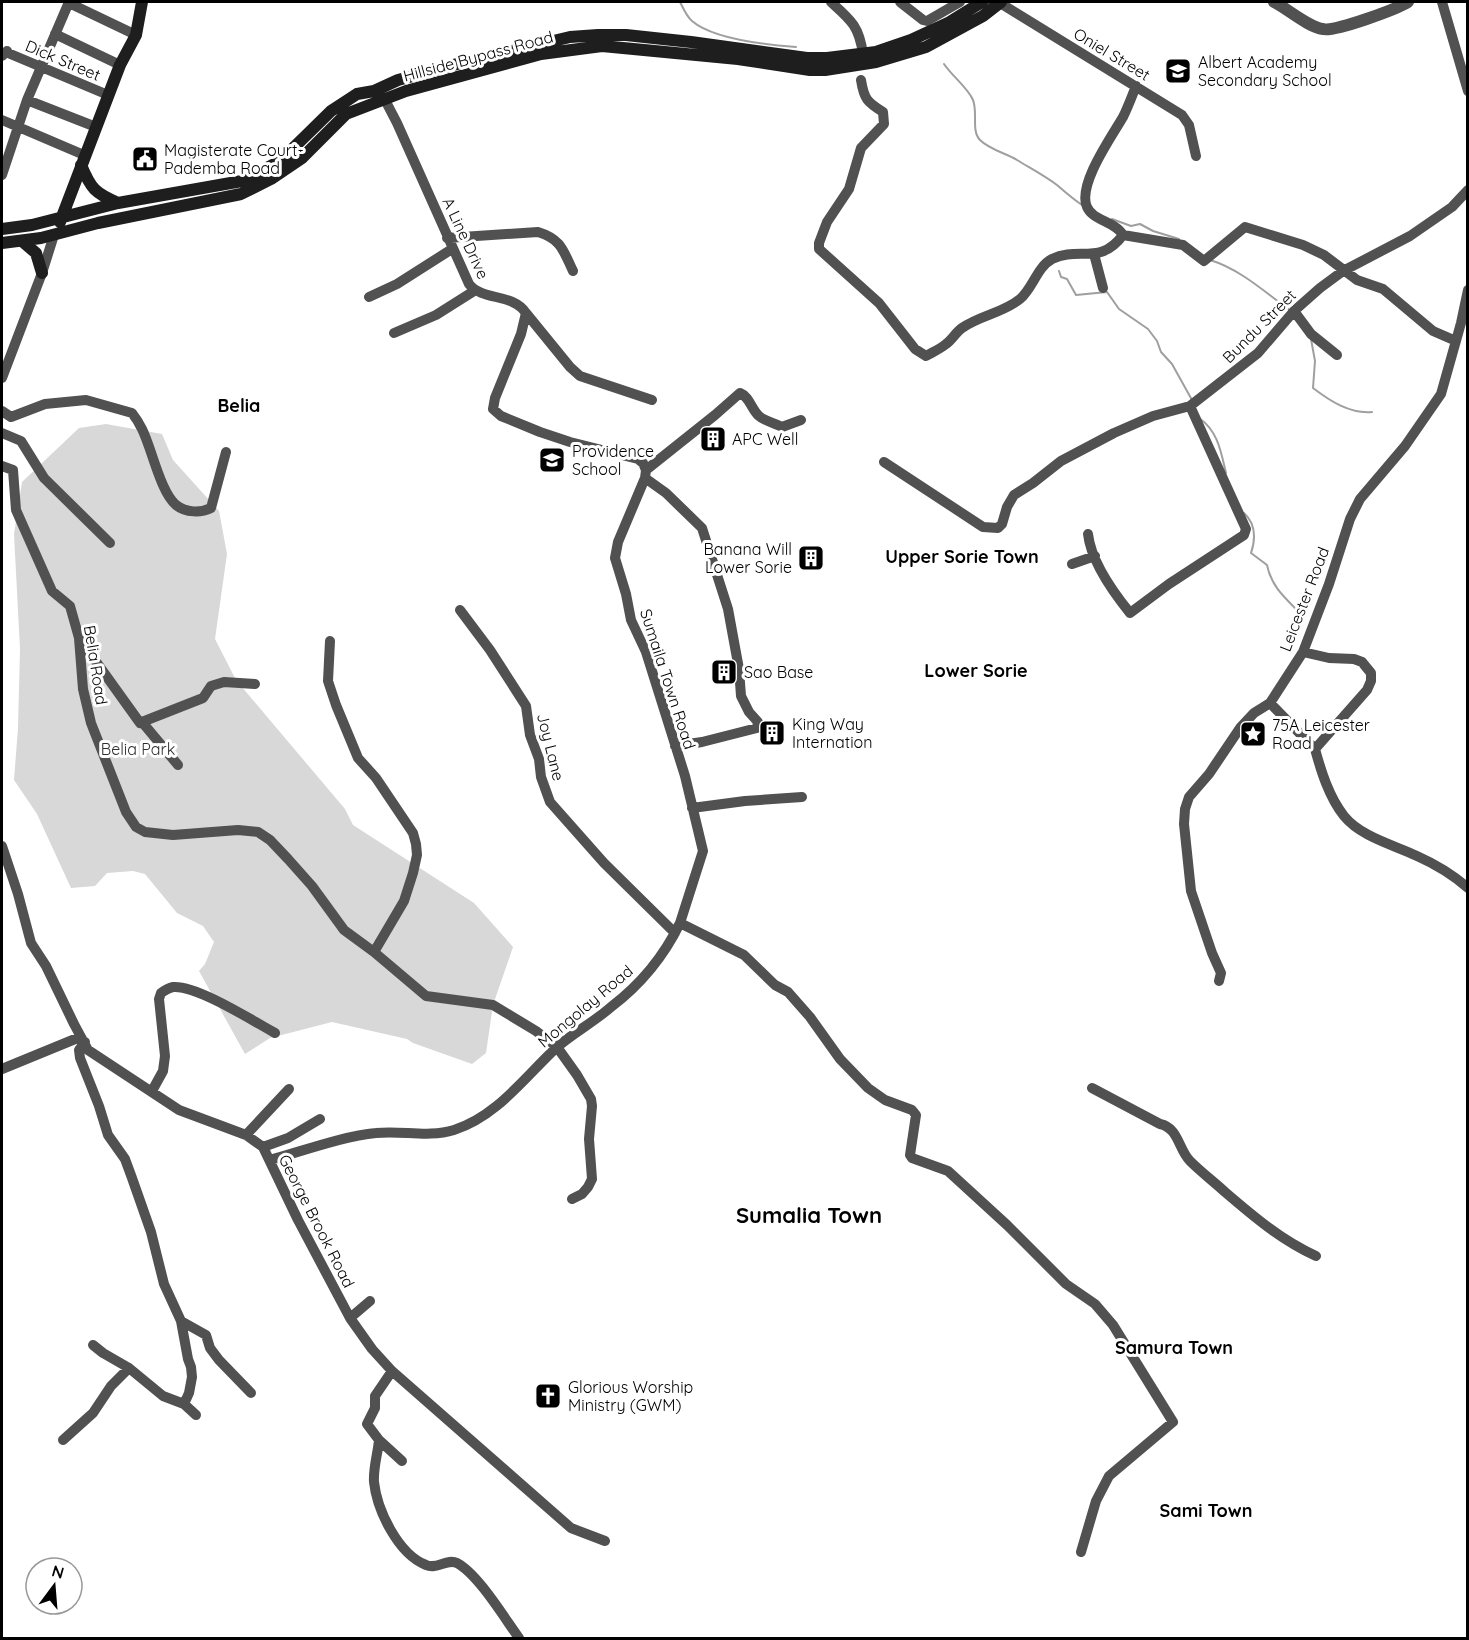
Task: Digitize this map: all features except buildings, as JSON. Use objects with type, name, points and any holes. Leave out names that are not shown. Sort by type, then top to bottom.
[{"type":"main road","points":[[54,235],[120,65],[136,35],[142,2]]},
{"type":"main road","name":"Hillside Bypass Road","points":[[2,243],[22,242],[98,222],[241,194],[271,179],[302,158],[346,114],[379,95],[398,80],[457,64],[570,38],[598,35],[626,35],[691,42],[807,58],[863,54],[932,32],[984,2]]},
{"type":"main road","name":"Hillside Bypass Road","points":[[2,229],[32,225],[118,203],[243,181],[280,160],[331,111],[357,94],[379,95],[541,54],[593,47],[677,53],[810,70],[857,66],[927,47],[983,16],[1000,2]]},
{"type":"main road","points":[[83,160],[93,189],[99,195],[118,203]]},
{"type":"main road","points":[[22,242],[36,253],[42,273]]},
{"type":"street","points":[[2,175],[4,156],[19,127],[27,100],[69,2],[136,35]]},
{"type":"street","points":[[831,2],[857,28],[863,54]]},
{"type":"street","points":[[900,2],[927,21],[960,2]]},
{"type":"street","name":"Oniel Street","points":[[984,2],[1000,2],[1186,119],[1196,156]]},
{"type":"street","points":[[1279,3],[1322,29],[1329,30],[1380,14],[1408,2]]},
{"type":"street","points":[[1442,2],[1467,91]]},
{"type":"street","points":[[55,34],[120,65]]},
{"type":"street","name":"Dick Street","points":[[4,53],[41,66],[108,95]]},
{"type":"street","points":[[861,80],[864,96],[883,112],[884,124],[861,148],[849,189],[832,212],[822,232],[819,249],[879,303],[915,349],[926,356],[946,344],[962,328],[1004,310],[1019,300],[1048,262],[1063,255],[1094,254],[1108,250],[1123,235]]},
{"type":"street","points":[[1136,86],[1123,115],[1094,167],[1084,200],[1088,210],[1117,227],[1123,235],[1183,245],[1204,261],[1245,227],[1303,245],[1324,255],[1357,280],[1383,289],[1433,331],[1456,341]]},
{"type":"street","name":"A Line Drive","points":[[379,95],[428,191],[452,249],[474,291],[516,303],[526,313]]},
{"type":"street","points":[[27,100],[96,127]]},
{"type":"street","points":[[2,120],[83,160]]},
{"type":"street","name":"Bundu Street","points":[[884,462],[983,527],[998,528],[1002,524],[1007,507],[1014,495],[1034,483],[1061,461],[1114,433],[1153,416],[1190,406],[1258,353],[1294,311],[1343,271],[1410,236],[1452,207],[1467,190]]},
{"type":"street","points":[[447,238],[538,232],[550,236],[559,243],[573,271]]},
{"type":"street","points":[[2,378],[54,235]]},
{"type":"street","points":[[369,297],[397,284],[452,249]]},
{"type":"street","points":[[1094,254],[1103,288]]},
{"type":"street","name":"Leicester Road","points":[[1219,981],[1221,973],[1191,891],[1185,841],[1185,809],[1189,797],[1209,774],[1240,728],[1254,713],[1270,704],[1303,652],[1359,499],[1405,446],[1441,394],[1467,290]]},
{"type":"street","points":[[394,333],[436,315],[474,291]]},
{"type":"street","points":[[1294,311],[1311,334],[1337,355]]},
{"type":"street","points":[[526,313],[580,376],[652,400]]},
{"type":"street","points":[[526,313],[521,334],[493,408],[501,416],[540,432],[638,459],[643,463],[645,474],[702,528],[728,609],[739,669],[741,696],[749,712],[758,722],[757,728],[702,742],[675,746]]},
{"type":"street","points":[[645,474],[740,393],[746,396],[756,414],[762,419],[771,420],[782,427],[801,420]]},
{"type":"street","points":[[2,411],[11,417],[45,404],[86,400],[132,413],[142,428],[168,496],[177,506],[185,510],[196,512],[211,508],[226,453]]},
{"type":"street","points":[[1088,534],[1089,546],[1108,586],[1130,613],[1244,535],[1246,529],[1190,406]]},
{"type":"street","points":[[2,433],[21,441],[44,478],[110,543]]},
{"type":"street","name":"Belia Road","points":[[2,466],[13,470],[16,510],[52,591],[70,606],[79,638],[83,689],[91,723],[126,813],[136,827],[145,832],[173,835],[238,830],[258,832],[270,840],[312,886],[344,930],[374,952]]},
{"type":"street","name":"Sumaila Town Road","points":[[645,474],[618,542],[615,558],[631,620],[646,652],[685,776],[703,851],[678,928]]},
{"type":"street","points":[[1072,564],[1095,556]]},
{"type":"street","name":"Joy Lane","points":[[460,610],[526,706],[530,735],[550,802],[604,863],[678,928],[744,955],[775,985],[788,992],[810,1017],[840,1059],[868,1088],[885,1100],[912,1110],[916,1115],[910,1155],[912,1158],[948,1171],[1007,1225],[1066,1284],[1095,1304],[1113,1325],[1173,1422],[1109,1476],[1096,1501],[1081,1552]]},
{"type":"street","points":[[79,638],[140,723],[142,722],[178,765]]},
{"type":"street","points":[[330,641],[328,681],[358,758],[376,778],[413,833],[416,844],[414,873],[404,901],[374,952],[426,996],[493,1005],[557,1047],[577,1075],[591,1099],[592,1106],[589,1139],[592,1179],[582,1194],[572,1199]]},
{"type":"street","points":[[1303,652],[1362,662],[1371,673],[1371,681],[1367,690],[1315,749]]},
{"type":"street","points":[[142,722],[202,698],[211,686],[224,682],[255,684]]},
{"type":"street","points":[[1270,704],[1315,749],[1322,773],[1331,792],[1344,815],[1353,825],[1381,841],[1432,862],[1467,888]]},
{"type":"street","points":[[692,808],[802,797]]},
{"type":"street","name":"George Brook Road","points":[[2,846],[31,943],[46,966],[88,1050],[179,1110],[246,1135],[263,1147],[298,1220],[350,1318],[372,1349],[392,1371],[571,1528],[604,1541]]},
{"type":"street","name":"Mongolay Road","points":[[270,1160],[374,1133],[430,1134],[472,1123],[508,1097],[557,1047],[612,1007],[637,985],[656,962],[678,928]]},
{"type":"street","points":[[152,1091],[163,1071],[165,1056],[159,999],[161,993],[170,988],[186,988],[205,996],[275,1033]]},
{"type":"street","points":[[2,1069],[82,1039]]},
{"type":"street","points":[[82,1039],[79,1050],[80,1058],[108,1135],[125,1160],[151,1232],[164,1284],[181,1321],[192,1377],[184,1404]]},
{"type":"street","points":[[1092,1088],[1160,1124],[1168,1125],[1173,1130],[1186,1157],[1204,1176],[1275,1233],[1316,1256]]},
{"type":"street","points":[[246,1135],[289,1089]]},
{"type":"street","points":[[263,1147],[288,1138],[320,1119]]},
{"type":"street","points":[[350,1318],[370,1301]]},
{"type":"street","points":[[181,1321],[206,1335],[210,1348],[219,1360],[251,1393]]},
{"type":"street","points":[[93,1344],[103,1353],[129,1368],[163,1396],[184,1404],[196,1415]]},
{"type":"street","points":[[63,1440],[93,1413],[111,1386],[129,1368]]},
{"type":"street","points":[[392,1371],[378,1391],[375,1408],[367,1421],[368,1426],[379,1440],[402,1461]]},
{"type":"street","points":[[379,1440],[374,1479],[385,1521],[390,1530],[416,1559],[428,1566],[437,1568],[452,1562],[459,1565],[476,1580],[519,1638]]},
{"type":"green space","name":"Belia Park","points":[[106,424],[162,434],[173,460],[219,511],[227,554],[215,639],[236,680],[345,809],[353,825],[474,903],[513,947],[493,1005],[486,1053],[472,1064],[407,1039],[332,1022],[270,1038],[245,1054],[199,971],[205,964],[214,942],[203,926],[177,913],[145,874],[133,871],[107,873],[95,886],[71,888],[37,814],[14,780],[20,649],[14,534],[22,482],[79,428]]},
{"type":"waterway","points":[[680,2],[692,21],[713,32],[742,40],[796,47]]},
{"type":"waterway","points":[[944,64],[973,100],[975,127],[980,140],[1048,178],[1082,205]]},
{"type":"waterway","points":[[1112,219],[1131,226],[1140,224],[1153,231],[1179,239]]},
{"type":"waterway","points":[[1210,260],[1242,275],[1291,311]]},
{"type":"waterway","points":[[1059,271],[1061,277],[1067,279],[1076,295],[1107,292],[1119,309],[1148,329],[1157,341],[1161,352],[1172,364],[1192,400]]},
{"type":"waterway","points":[[1311,339],[1315,361],[1313,388],[1348,409],[1372,412]]},
{"type":"waterway","points":[[1199,418],[1215,436],[1226,473]]},
{"type":"waterway","points":[[1244,513],[1251,522],[1254,532],[1251,553],[1267,565],[1282,595],[1297,610]]},
{"type":"place","name":"Albert Academy Secondary School","points":[[1178,71]]},
{"type":"place","name":"Magisterate Court- Pademba Road","points":[[145,159]]},
{"type":"place","name":"APC Well","points":[[713,439]]},
{"type":"place","name":"Providence School","points":[[552,460]]},
{"type":"place","name":"Banana Will Lower Sorie","points":[[811,558]]},
{"type":"place","name":"Sao Base","points":[[724,672]]},
{"type":"place","name":"King Way Internation","points":[[772,733]]},
{"type":"place","name":"75A Leicester Road","points":[[1253,734]]},
{"type":"place","name":"Glorious Worship Ministry (GWM)","points":[[548,1396]]},
{"type":"district","name":"Belia","points":[[239,406]]},
{"type":"district","name":"Upper Sorie Town","points":[[962,557]]},
{"type":"district","name":"Lower Sorie","points":[[976,671]]},
{"type":"district","name":"Sumalia Town","points":[[809,1215]]},
{"type":"district","name":"Samura Town","points":[[1174,1348]]},
{"type":"district","name":"Sami Town","points":[[1206,1511]]}]
